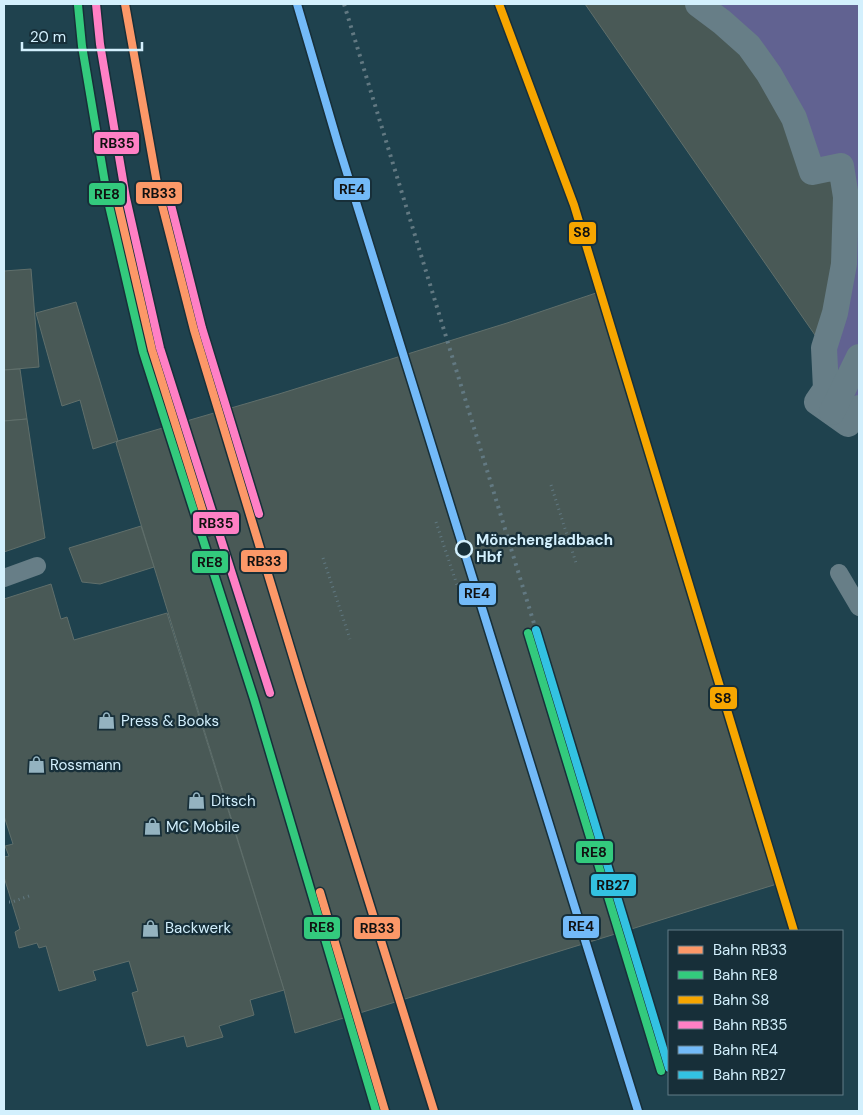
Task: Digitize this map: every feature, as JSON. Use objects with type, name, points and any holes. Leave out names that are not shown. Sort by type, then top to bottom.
[{"type":"street","points":[[698,4],[749,46],[769,74],[794,118],[812,172],[841,166],[846,197],[844,264],[835,313],[824,348],[826,389],[817,402],[848,424],[859,408]]},
{"type":"street","points":[[832,412],[859,357]]},
{"type":"lane","points":[[4,578],[37,566]]},
{"type":"lane","points":[[839,573],[859,607]]},
{"type":"path","points":[[551,485],[577,566]]},
{"type":"path","points":[[436,522],[463,603]]},
{"type":"path","points":[[323,558],[350,639]]},
{"type":"path","points":[[4,902],[12,902],[29,896]]},
{"type":"shaded area","points":[[698,4],[859,4],[859,408],[817,402],[812,172]]},
{"type":"building","points":[[585,4],[698,4],[749,46],[812,172],[841,166],[824,348]]},
{"type":"building","points":[[31,269],[39,367],[4,370],[4,271]]},
{"type":"building","points":[[596,293],[777,884],[295,1033],[284,990],[116,443],[507,323]]},
{"type":"building","points":[[76,302],[118,441],[93,449],[80,400],[62,406],[36,313]]},
{"type":"building","points":[[20,369],[27,419],[4,421],[4,370]]},
{"type":"building","points":[[27,419],[45,538],[4,552],[4,421]]},
{"type":"building","points":[[141,526],[154,567],[100,584],[82,582],[69,548]]},
{"type":"building","points":[[51,584],[61,619],[67,617],[74,640],[167,613],[284,990],[250,1000],[254,1015],[219,1026],[223,1037],[187,1047],[184,1036],[147,1046],[132,993],[138,991],[129,961],[93,971],[96,980],[59,991],[46,946],[39,948],[37,943],[19,948],[15,932],[20,929],[4,877],[4,857],[9,856],[5,846],[13,844],[4,816],[4,599]]},
{"type":"railway","points":[[344,4],[536,630]]},
{"type":"rail line","name":"RB35","points":[[96,4],[100,44],[126,198],[160,348],[270,693]]},
{"type":"rail line","name":"RB33","points":[[125,4],[158,189],[194,330],[434,1111]]},
{"type":"rail line","name":"RE4","points":[[297,4],[338,144],[638,1111]]},
{"type":"rail line","name":"S8","points":[[499,4],[574,205],[794,930]]},
{"type":"rail line","name":"RE8","points":[[78,5],[82,46],[108,201],[143,352],[254,699],[376,1111]]},
{"type":"rail line","name":"RB35","points":[[168,193],[202,328],[259,514]]},
{"type":"rail line","name":"RB33","points":[[118,204],[152,350],[209,531]]},
{"type":"rail line","name":"RB27","points":[[536,630],[668,1065]]},
{"type":"rail line","name":"RE8","points":[[528,633],[661,1071]]},
{"type":"rail line","name":"RB33","points":[[320,892],[385,1111]]},
{"type":"place","name":"Mönchengladbach Hbf","points":[[464,549]]},
{"type":"place","name":"Press & Books","points":[[107,721]]},
{"type":"place","name":"Rossmann","points":[[36,765]]},
{"type":"place","name":"Ditsch","points":[[197,801]]},
{"type":"place","name":"MC Mobile","points":[[152,827]]},
{"type":"place","name":"Backwerk","points":[[151,928]]}]
